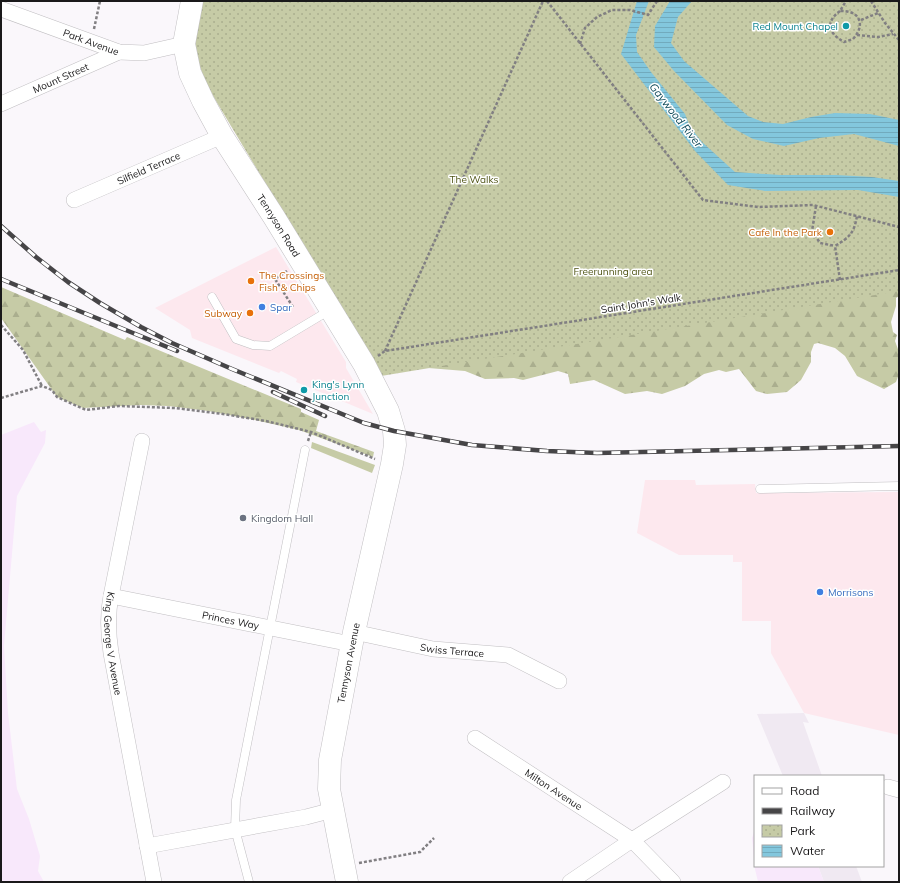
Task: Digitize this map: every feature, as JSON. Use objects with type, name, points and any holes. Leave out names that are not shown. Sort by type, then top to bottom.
[{"type":"main road","name":"Tennyson Road","points":[[192,1],[184,44],[190,73],[202,101],[222,136],[274,217],[364,364],[388,411],[394,431],[395,445]]},
{"type":"main road","name":"Tennyson Avenue","points":[[346,874],[329,789],[330,760],[352,638],[392,464],[395,445]]},
{"type":"street","name":"Park Avenue","points":[[1,8],[119,52],[144,53],[184,44]]},
{"type":"street","name":"Mount Street","points":[[1,104],[119,52]]},
{"type":"street","name":"Silfield Terrace","points":[[74,200],[222,136]]},
{"type":"street","name":"King George V Avenue","points":[[142,441],[111,596],[108,613],[108,630],[154,882]]},
{"type":"street","name":"Princes Way","points":[[111,596],[270,628],[352,638]]},
{"type":"street","name":"Swiss Terrace","points":[[352,638],[433,649],[508,655],[553,673]]},
{"type":"street","name":"Milton Avenue","points":[[475,738],[632,840],[673,882]]},
{"type":"street","points":[[570,882],[632,840],[723,782]]},
{"type":"street","points":[[147,846],[333,810]]},
{"type":"lane","points":[[212,297],[236,339],[253,345],[270,346],[330,310]]},
{"type":"lane","points":[[249,882],[235,829],[236,800],[305,450]]},
{"type":"lane","points":[[760,489],[899,486]]},
{"type":"path","points":[[91,41],[100,1]]},
{"type":"path","name":"Saint John's Walk","points":[[543,1],[385,352],[899,270]]},
{"type":"path","points":[[547,1],[703,200],[758,207],[816,206],[899,227]]},
{"type":"path","points":[[580,44],[585,28],[597,17],[612,10],[630,10],[648,15],[657,1]]},
{"type":"path","points":[[840,11],[846,1]]},
{"type":"path","points":[[871,1],[893,34],[899,40]]},
{"type":"path","points":[[847,10],[854,12],[859,20],[860,29],[857,35],[853,39],[844,42],[837,38],[831,30],[830,22],[835,14],[840,11],[847,10]]},
{"type":"path","points":[[859,20],[878,13]]},
{"type":"path","points":[[857,35],[878,37],[893,34]]},
{"type":"path","points":[[816,206],[812,231],[820,243],[835,246],[846,239],[855,229],[857,216]]},
{"type":"path","points":[[835,246],[840,280]]},
{"type":"path","points":[[294,307],[275,279],[301,262]]},
{"type":"path","points":[[1,325],[23,350],[42,386]]},
{"type":"path","points":[[1,398],[42,386],[52,390],[57,397],[86,410],[119,406],[175,408],[266,421],[319,435],[382,462]]},
{"type":"path","points":[[346,874],[420,852],[434,838]]},
{"type":"shaded area","points":[[276,247],[346,362],[346,368],[373,414],[296,382],[297,379],[281,371],[279,373],[192,338],[190,330],[155,308]]},
{"type":"shaded area","points":[[34,422],[41,432],[46,430],[45,443],[17,496],[4,646],[8,713],[17,789],[29,819],[40,856],[38,871],[44,882],[1,882],[1,435]]},
{"type":"shaded area","name":"Morrisons","points":[[645,480],[695,480],[696,485],[755,484],[756,493],[899,492],[899,735],[804,713],[771,653],[771,621],[742,621],[742,562],[733,562],[733,555],[679,555],[637,533]]},
{"type":"shaded area","points":[[804,713],[809,723],[803,722],[822,775],[783,775],[757,714]]},
{"type":"shaded area","points":[[754,832],[754,859],[752,838]]},
{"type":"shaded area","points":[[755,867],[818,867],[824,882],[758,882]]},
{"type":"shaded area","points":[[818,867],[856,867],[862,882],[824,882]]},
{"type":"green space","name":"The Walks","points":[[201,1],[899,1],[899,291],[381,376],[205,81],[195,45]]},
{"type":"green space","points":[[899,258],[899,296],[896,298],[896,306],[891,322],[893,332],[897,335],[895,341],[899,352],[899,374],[896,382],[884,389],[857,376],[845,356],[835,348],[818,343],[814,344],[811,352],[811,362],[801,380],[787,392],[767,394],[756,391],[739,369],[726,372],[719,370],[704,374],[685,386],[662,394],[647,391],[625,394],[594,380],[570,384],[568,374],[558,371],[523,380],[514,378],[485,379],[465,371],[416,367]]},
{"type":"green space","points":[[1,287],[125,340],[127,337],[301,409],[301,412],[319,420],[316,431],[374,452],[373,457],[299,430],[208,411],[168,406],[141,405],[83,408],[57,397],[1,318]]},
{"type":"green space","points":[[312,442],[375,465],[372,473],[311,448]]},
{"type":"water","name":"Gaywood River","points":[[637,1],[649,1],[636,35],[637,52],[685,114],[690,127],[702,142],[735,172],[780,175],[836,175],[872,177],[899,181],[899,197],[858,190],[765,191],[728,185],[695,151],[621,54]]},
{"type":"water","points":[[670,1],[692,1],[678,17],[671,43],[684,61],[748,116],[763,122],[783,124],[835,113],[870,114],[899,120],[899,146],[854,134],[819,138],[784,146],[753,139],[727,125],[674,71],[654,47],[655,26]]},
{"type":"railway","points":[[1,226],[36,257],[68,282],[141,327],[172,343],[232,369],[364,423],[394,431],[472,445],[597,453],[899,446]]},
{"type":"railway","points":[[1,279],[177,351]]},
{"type":"railway","points":[[273,392],[325,416]]},
{"type":"place","name":"Red Mount Chapel","points":[[846,26]]},
{"type":"place","name":"Cafe In the Park","points":[[830,232]]},
{"type":"place","name":"The Crossings Fish & Chips","points":[[251,281]]},
{"type":"place","name":"Spar","points":[[262,307]]},
{"type":"place","name":"Subway","points":[[250,313]]},
{"type":"place","name":"King's Lynn Junction","points":[[304,390]]},
{"type":"place","name":"Kingdom Hall","points":[[243,518]]},
{"type":"place","name":"Morrisons","points":[[820,592]]},
{"type":"park label","name":"Freerunning area","points":[[613,271]]}]
